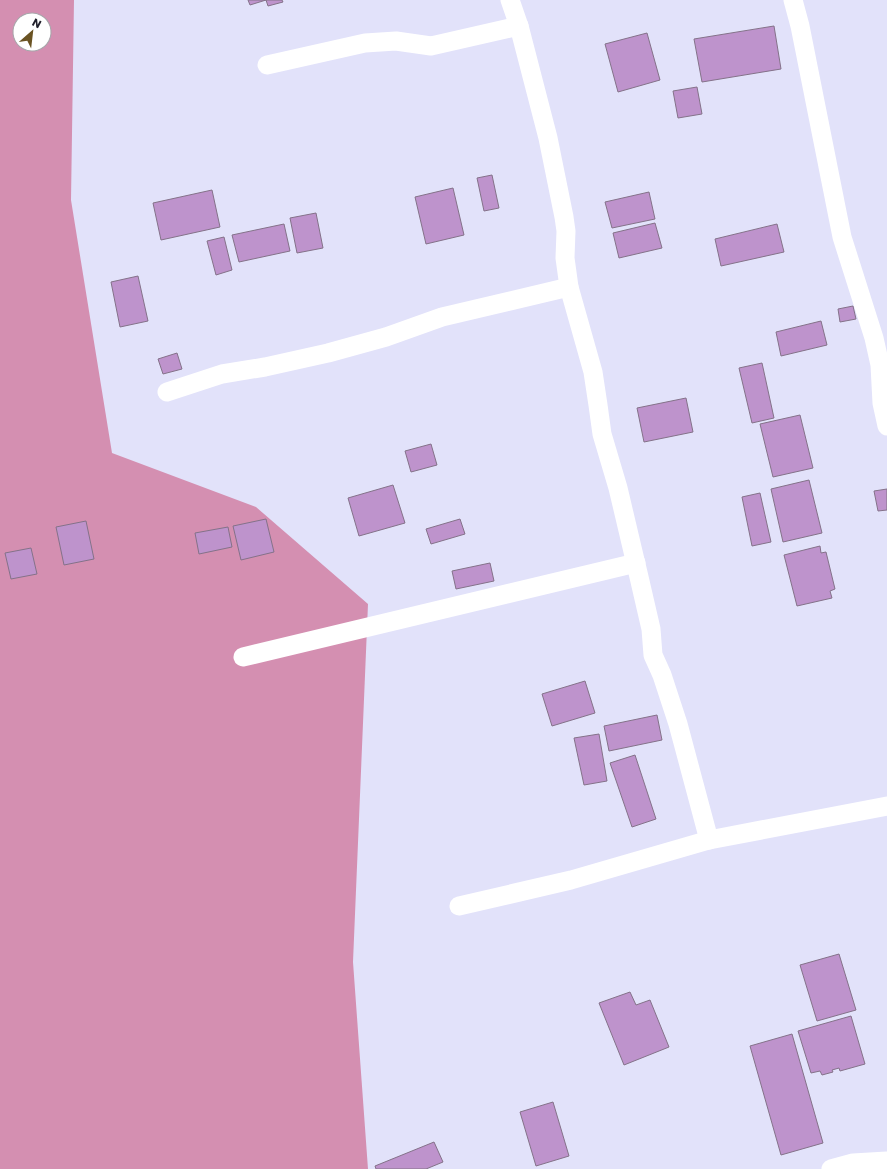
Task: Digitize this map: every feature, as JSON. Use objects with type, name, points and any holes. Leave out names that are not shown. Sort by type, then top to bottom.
[{"type":"street","points":[[510,0],[519,26],[548,138],[566,231],[566,258],[569,287],[592,372],[602,434],[618,488],[651,629],[653,655],[662,675],[678,724],[709,840]]},
{"type":"street","points":[[793,0],[800,26],[842,238],[874,338],[880,365],[882,402],[887,426]]},
{"type":"street","points":[[267,65],[365,43],[396,41],[431,46],[519,26]]},
{"type":"street","points":[[167,392],[222,374],[265,367],[321,355],[379,339],[442,317],[569,287]]},
{"type":"street","points":[[243,657],[636,564]]},
{"type":"street","points":[[459,906],[571,880],[709,840],[886,807]]},
{"type":"street","points":[[831,1169],[853,1163],[880,1164]]},
{"type":"shaded area","points":[[0,0],[74,0],[71,200],[112,453],[256,507],[368,604],[353,962],[368,1169],[0,1169]]},
{"type":"building","points":[[248,0],[266,0],[250,5]]},
{"type":"building","points":[[266,0],[282,0],[283,2],[268,6]]},
{"type":"building","points":[[774,26],[781,69],[702,82],[694,39]]},
{"type":"building","points":[[647,33],[660,80],[618,92],[605,44]]},
{"type":"building","points":[[697,87],[702,114],[678,118],[673,91]]},
{"type":"building","points":[[492,175],[499,208],[484,211],[477,178]]},
{"type":"building","points":[[453,188],[464,235],[426,244],[415,197]]},
{"type":"building","points":[[212,190],[220,227],[161,240],[153,203]]},
{"type":"building","points":[[649,192],[655,219],[612,228],[605,202]]},
{"type":"building","points":[[316,213],[323,248],[297,253],[290,218]]},
{"type":"building","points":[[655,223],[662,248],[619,258],[613,233]]},
{"type":"building","points":[[284,224],[290,251],[239,262],[232,235]]},
{"type":"building","points":[[777,224],[784,252],[721,266],[715,239]]},
{"type":"building","points":[[224,237],[232,270],[216,275],[207,241]]},
{"type":"building","points":[[138,276],[148,321],[120,327],[111,282]]},
{"type":"building","points":[[853,306],[856,319],[840,322],[838,309]]},
{"type":"building","points":[[821,321],[827,345],[781,356],[776,332]]},
{"type":"building","points":[[177,353],[182,369],[163,374],[158,359]]},
{"type":"building","points":[[762,363],[774,418],[752,423],[739,368]]},
{"type":"building","points":[[686,398],[693,432],[644,442],[637,408]]},
{"type":"building","points":[[800,415],[813,468],[773,477],[760,424]]},
{"type":"building","points":[[431,444],[437,465],[411,472],[405,451]]},
{"type":"building","points":[[809,480],[822,533],[783,542],[771,489]]},
{"type":"building","points":[[393,485],[405,523],[359,536],[348,498]]},
{"type":"building","points":[[887,489],[887,510],[878,511],[874,491]]},
{"type":"building","points":[[760,493],[771,542],[752,546],[742,497]]},
{"type":"building","points":[[266,519],[274,552],[241,560],[233,526]]},
{"type":"building","points":[[460,519],[465,534],[431,544],[426,529]]},
{"type":"building","points":[[86,521],[94,559],[64,565],[56,527]]},
{"type":"building","points":[[228,527],[232,547],[199,554],[195,533]]},
{"type":"building","points":[[820,546],[821,553],[826,552],[835,589],[830,591],[832,598],[797,606],[784,555]]},
{"type":"building","points":[[31,548],[37,574],[11,579],[5,553]]},
{"type":"building","points":[[490,563],[494,581],[456,589],[452,571]]},
{"type":"building","points":[[585,681],[595,713],[552,726],[542,694]]},
{"type":"building","points":[[657,715],[662,740],[609,751],[604,726]]},
{"type":"building","points":[[599,734],[607,781],[584,785],[574,738]]},
{"type":"building","points":[[635,755],[656,819],[632,827],[610,763]]},
{"type":"building","points":[[839,954],[856,1010],[817,1021],[800,965]]},
{"type":"building","points":[[630,992],[636,1005],[650,1000],[669,1047],[624,1065],[599,1003]]},
{"type":"building","points":[[851,1016],[865,1064],[840,1071],[839,1068],[832,1070],[833,1072],[822,1075],[820,1071],[811,1073],[798,1031]]},
{"type":"building","points":[[792,1034],[823,1143],[781,1155],[750,1046]]},
{"type":"building","points":[[553,1102],[569,1156],[536,1166],[520,1112]]},
{"type":"building","points":[[434,1142],[443,1162],[426,1169],[376,1169],[375,1166]]}]
